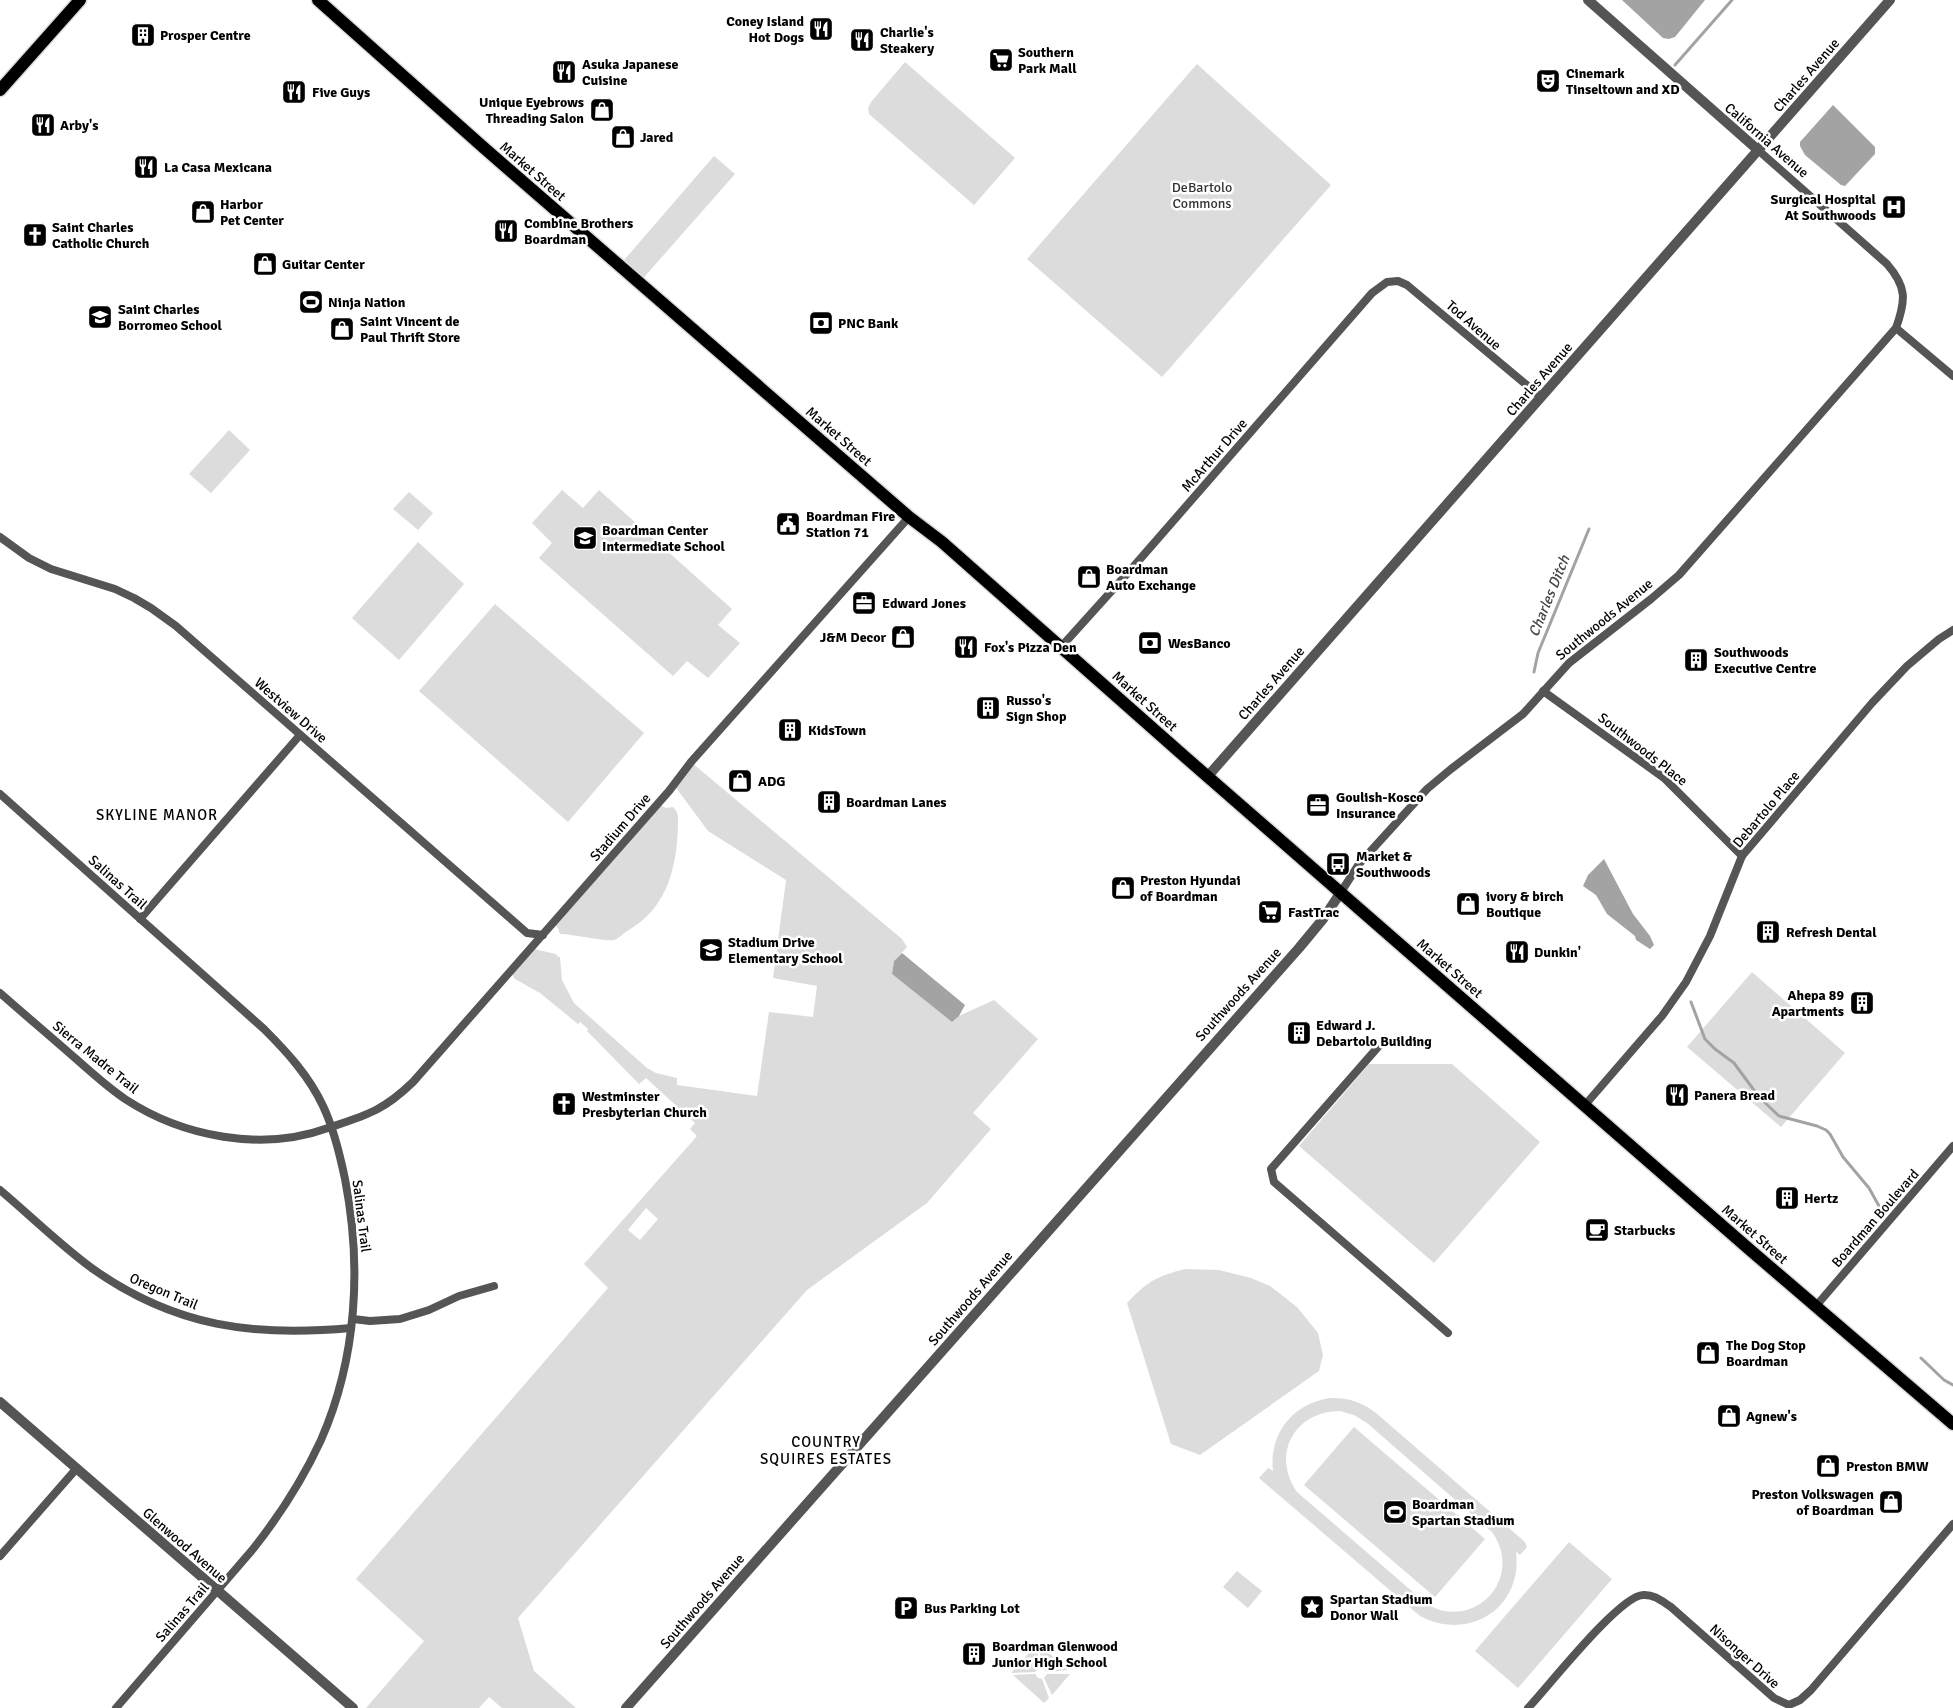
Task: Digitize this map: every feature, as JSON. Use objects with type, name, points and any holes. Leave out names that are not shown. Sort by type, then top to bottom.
[{"type":"main road","points":[[0,90],[80,0]]},
{"type":"main road","name":"Market Street","points":[[318,0],[504,165],[909,517],[942,542],[1585,1105],[1953,1424]]},
{"type":"street","name":"California Avenue","points":[[1588,0],[1887,264],[1898,277],[1904,298],[1903,308],[1896,328]]},
{"type":"street","name":"Charles Avenue","points":[[1208,776],[1890,0]]},
{"type":"street","name":"Tod Avenue","points":[[1387,282],[1398,281],[1415,290],[1541,397]]},
{"type":"street","name":"McArthur Drive","points":[[1061,647],[1142,558],[1372,293],[1387,282]]},
{"type":"street","points":[[1896,328],[1953,376]]},
{"type":"street","name":"Southwoods Avenue","points":[[626,1708],[1324,919],[1360,864],[1427,789],[1523,714],[1569,662],[1679,575],[1896,328]]},
{"type":"street","name":"Stadium Drive","points":[[331,1127],[371,1113],[389,1104],[400,1095],[543,935],[691,762],[909,517]]},
{"type":"street","name":"Westview Drive","points":[[0,537],[29,558],[51,569],[115,589],[151,608],[176,626],[527,933],[543,935]]},
{"type":"street","name":"Debartolo Place","points":[[1585,1105],[1662,1016],[1686,982],[1710,936],[1742,856],[1872,703],[1907,666],[1939,639],[1953,630]]},
{"type":"street","name":"Southwoods Place","points":[[1543,691],[1664,778],[1742,856]]},
{"type":"street","points":[[140,919],[300,735]]},
{"type":"street","name":"Salinas Trail","points":[[0,794],[285,1050],[314,1089],[324,1108],[340,1158],[351,1210],[354,1252],[353,1319],[335,1401],[321,1439],[304,1473],[271,1527],[116,1708]]},
{"type":"street","name":"Sierra Madre Trail","points":[[0,993],[108,1086],[136,1106],[164,1120],[207,1134],[248,1139],[294,1137],[312,1134],[331,1127]]},
{"type":"street","points":[[1385,1039],[1270,1169],[1274,1182],[1448,1333]]},
{"type":"street","name":"Boardman Boulevard","points":[[1816,1306],[1953,1146]]},
{"type":"street","name":"Oregon Trail","points":[[0,1190],[93,1268],[120,1286],[160,1306],[193,1318],[246,1329],[297,1332],[351,1328]]},
{"type":"street","points":[[353,1319],[370,1321],[400,1319],[429,1310],[459,1296],[494,1286]]},
{"type":"street","name":"Glenwood Avenue","points":[[0,1402],[353,1708]]},
{"type":"street","points":[[0,1556],[77,1468]]},
{"type":"street","name":"Nisonger Drive","points":[[1528,1708],[1609,1618],[1626,1602],[1642,1595],[1656,1598],[1671,1608],[1774,1698],[1789,1705],[1797,1702],[1811,1690],[1953,1524]]},
{"type":"green space","points":[[905,62],[1015,158],[974,205],[869,114],[868,108],[871,102]]},
{"type":"green space","name":"DeBartolo Commons","points":[[1197,64],[1331,185],[1162,377],[1027,259]]},
{"type":"green space","points":[[714,156],[735,174],[639,283],[619,266]]},
{"type":"green space","points":[[229,430],[250,450],[211,493],[189,474]]},
{"type":"green space","points":[[562,490],[583,508],[599,490],[732,609],[718,625],[740,643],[708,678],[687,661],[673,676],[539,558],[552,543],[532,523]]},
{"type":"green space","points":[[409,492],[433,513],[418,530],[393,509]]},
{"type":"green space","points":[[418,542],[464,584],[399,660],[352,618]]},
{"type":"green space","points":[[495,604],[644,733],[568,822],[419,691]]},
{"type":"green space","points":[[691,762],[902,939],[907,947],[894,961],[892,974],[952,1022],[959,1016],[994,1000],[1038,1039],[973,1113],[991,1129],[927,1203],[807,1290],[518,1618],[534,1671],[576,1708],[502,1708],[489,1697],[479,1708],[366,1708],[424,1641],[356,1579],[608,1288],[584,1264],[697,1136],[690,1129],[695,1123],[646,1078],[639,1084],[587,1031],[588,1029],[580,1022],[578,1024],[540,993],[515,979],[510,971],[532,947],[556,954],[560,957],[562,980],[574,1003],[647,1068],[656,1073],[677,1078],[677,1085],[757,1096],[769,1012],[813,1017],[817,986],[773,978],[786,880],[708,831],[674,785]],"holes":[[[646,1208],[658,1219],[640,1240],[628,1230]]]},
{"type":"green space","points":[[657,804],[666,808],[673,807],[677,812],[678,834],[669,882],[653,909],[642,921],[614,940],[560,934],[558,928],[553,923]]},
{"type":"green space","points":[[1752,972],[1845,1053],[1781,1127],[1687,1047]]},
{"type":"green space","points":[[1369,1064],[1452,1064],[1540,1142],[1434,1263],[1299,1146]]},
{"type":"green space","points":[[1185,1269],[1219,1270],[1251,1278],[1270,1286],[1297,1307],[1318,1333],[1323,1355],[1319,1371],[1200,1455],[1171,1444],[1127,1303],[1153,1281]]},
{"type":"green space","points":[[1331,1398],[1344,1399],[1355,1401],[1371,1409],[1525,1542],[1527,1547],[1520,1555],[1516,1552],[1516,1572],[1511,1589],[1502,1604],[1489,1615],[1474,1622],[1457,1625],[1438,1623],[1420,1616],[1259,1478],[1268,1468],[1273,1471],[1275,1444],[1286,1422],[1305,1406]],"holes":[[[1340,1411],[1354,1415],[1367,1423],[1492,1532],[1500,1549],[1502,1566],[1499,1582],[1490,1595],[1478,1605],[1463,1611],[1446,1611],[1428,1605],[1297,1492],[1289,1478],[1286,1464],[1287,1450],[1299,1427],[1310,1418],[1324,1413]]]},
{"type":"green space","points":[[1354,1427],[1485,1539],[1435,1597],[1304,1485]]},
{"type":"green space","points":[[1569,1542],[1612,1579],[1518,1688],[1475,1651]]},
{"type":"green space","points":[[1237,1571],[1262,1591],[1248,1608],[1223,1587]]},
{"type":"green space","points":[[1037,1644],[1039,1668],[1035,1672],[1011,1673]]},
{"type":"green space","points":[[1039,1644],[1068,1670],[1047,1672],[1041,1667]]},
{"type":"green space","points":[[1035,1674],[1038,1678],[1042,1679],[1049,1698],[1044,1703],[1013,1675]]},
{"type":"green space","points":[[1047,1674],[1070,1674],[1052,1695],[1044,1678]]},
{"type":"shaded area","points":[[1622,0],[1705,0],[1675,37],[1669,39],[1663,38]]},
{"type":"shaded area","points":[[1833,105],[1875,147],[1875,154],[1845,186],[1841,185],[1805,155],[1800,146],[1800,142]]},
{"type":"shaded area","points":[[1604,859],[1633,914],[1650,936],[1654,945],[1650,949],[1636,940],[1635,936],[1607,914],[1596,895],[1583,886],[1588,875]]},
{"type":"shaded area","points":[[902,953],[965,1005],[959,1016],[952,1022],[892,974],[894,961]]},
{"type":"waterway","name":"Charles Ditch","points":[[1675,65],[1732,0]]},
{"type":"waterway","name":"Charles Ditch","points":[[1534,672],[1538,653],[1589,529]]},
{"type":"waterway","name":"Charles Ditch","points":[[1691,1002],[1705,1039],[1734,1063],[1759,1097],[1779,1116],[1826,1130],[1843,1157],[1869,1188],[1879,1206]]},
{"type":"waterway","name":"Charles Ditch","points":[[1921,1358],[1944,1380],[1953,1385]]},
{"type":"place","name":"Coney Island Hot Dogs","points":[[821,29]]},
{"type":"place","name":"Prosper Centre","points":[[143,35]]},
{"type":"place","name":"Charlie's Steakery","points":[[862,40]]},
{"type":"place","name":"Southern Park Mall","points":[[1001,60]]},
{"type":"place","name":"Asuka Japanese Cuisine","points":[[564,72]]},
{"type":"place","name":"Cinemark Tinseltown and XD","points":[[1548,81]]},
{"type":"place","name":"Five Guys","points":[[294,92]]},
{"type":"place","name":"Unique Eyebrows Threading Salon","points":[[602,110]]},
{"type":"place","name":"Arby's","points":[[43,125]]},
{"type":"place","name":"Jared","points":[[623,137]]},
{"type":"place","name":"La Casa Mexicana","points":[[146,167]]},
{"type":"place","name":"Surgical Hospital At Southwoods","points":[[1894,207]]},
{"type":"place","name":"Harbor Pet Center","points":[[203,212]]},
{"type":"place","name":"Combine Brothers Boardman","points":[[506,231]]},
{"type":"place","name":"Saint Charles Catholic Church","points":[[35,235]]},
{"type":"place","name":"Guitar Center","points":[[265,264]]},
{"type":"place","name":"Ninja Nation","points":[[311,302]]},
{"type":"place","name":"Saint Charles Borromeo School","points":[[100,317]]},
{"type":"place","name":"PNC Bank","points":[[821,323]]},
{"type":"place","name":"Saint Vincent de Paul Thrift Store","points":[[342,329]]},
{"type":"place","name":"Boardman Fire Station 71","points":[[788,524]]},
{"type":"place","name":"Boardman Center Intermediate School","points":[[585,538]]},
{"type":"place","name":"Boardman Auto Exchange","points":[[1089,577]]},
{"type":"place","name":"Edward Jones","points":[[864,603]]},
{"type":"place","name":"J&M Decor","points":[[903,637]]},
{"type":"place","name":"WesBanco","points":[[1150,643]]},
{"type":"place","name":"Fox's Pizza Den","points":[[966,647]]},
{"type":"place","name":"Southwoods Executive Centre","points":[[1696,660]]},
{"type":"place","name":"Russo's Sign Shop","points":[[988,708]]},
{"type":"place","name":"KidsTown","points":[[790,730]]},
{"type":"place","name":"ADG","points":[[740,781]]},
{"type":"place","name":"Boardman Lanes","points":[[829,802]]},
{"type":"place","name":"Goulish-Kosco Insurance","points":[[1318,805]]},
{"type":"place","name":"Market & Southwoods","points":[[1338,864]]},
{"type":"place","name":"Preston Hyundai of Boardman","points":[[1123,888]]},
{"type":"place","name":"ivory & birch Boutique","points":[[1468,904]]},
{"type":"place","name":"FastTrac","points":[[1270,912]]},
{"type":"place","name":"Refresh Dental","points":[[1768,932]]},
{"type":"place","name":"Stadium Drive Elementary School","points":[[711,950]]},
{"type":"place","name":"Dunkin'","points":[[1517,952]]},
{"type":"place","name":"Ahepa 89 Apartments","points":[[1862,1003]]},
{"type":"place","name":"Edward J. Debartolo Building","points":[[1299,1033]]},
{"type":"place","name":"Panera Bread","points":[[1677,1095]]},
{"type":"place","name":"Westminster Presbyterian Church","points":[[564,1104]]},
{"type":"place","name":"Hertz","points":[[1787,1198]]},
{"type":"place","name":"Starbucks","points":[[1597,1230]]},
{"type":"place","name":"The Dog Stop Boardman","points":[[1708,1353]]},
{"type":"place","name":"Agnew's","points":[[1729,1416]]},
{"type":"place","name":"Preston BMW","points":[[1828,1466]]},
{"type":"place","name":"Preston Volkswagen of Boardman","points":[[1891,1502]]},
{"type":"place","name":"Boardman Spartan Stadium","points":[[1395,1512]]},
{"type":"place","name":"Spartan Stadium Donor Wall","points":[[1312,1607]]},
{"type":"place","name":"Bus Parking Lot","points":[[906,1608]]},
{"type":"place","name":"Boardman Glenwood Junior High School","points":[[974,1654]]},
{"type":"district","name":"SKYLINE MANOR","points":[[157,815]]},
{"type":"district","name":"COUNTRY SQUIRES ESTATES","points":[[826,1450]]}]
